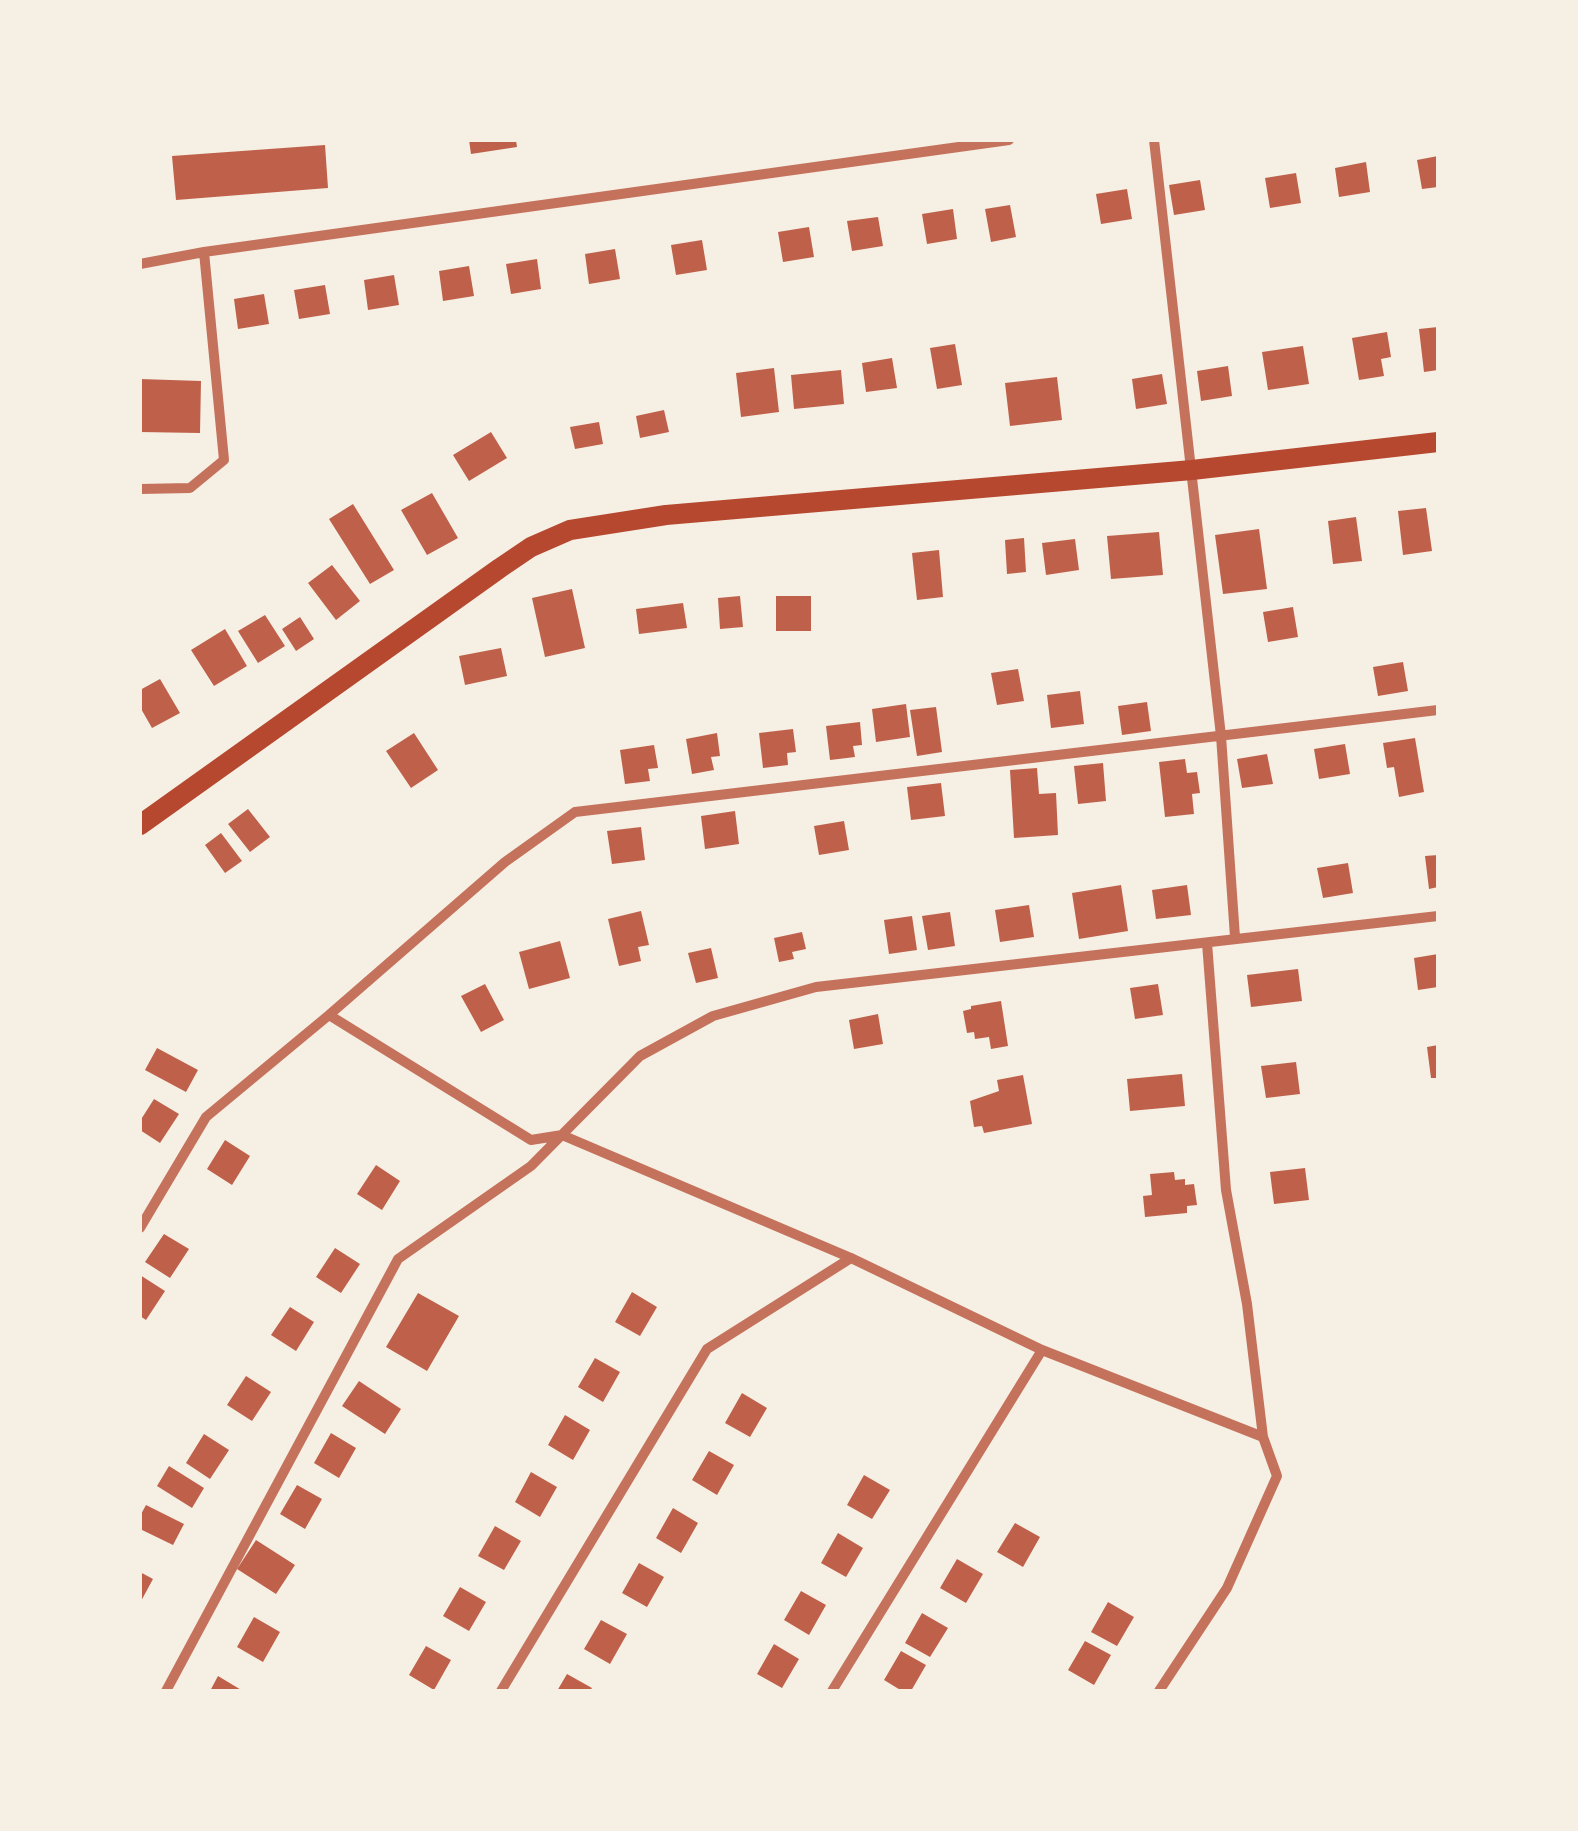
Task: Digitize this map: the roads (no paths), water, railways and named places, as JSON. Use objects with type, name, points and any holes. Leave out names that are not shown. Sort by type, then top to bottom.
[{"type":"main road","points":[[140,825],[500,568],[531,547],[570,530],[666,515],[1192,470],[1438,442]]},
{"type":"street","points":[[140,264],[1009,140]]},
{"type":"street","points":[[1154,140],[1221,736],[1235,937]]},
{"type":"street","points":[[140,489],[190,488],[224,460],[204,252]]},
{"type":"street","points":[[140,1228],[206,1116],[505,862],[575,812],[1438,710]]},
{"type":"street","points":[[166,1691],[398,1259],[531,1166],[640,1056],[713,1016],[816,988],[1438,916]]},
{"type":"street","points":[[1159,1691],[1227,1588],[1277,1476],[1262,1437],[1247,1304],[1226,1190],[1207,943]]},
{"type":"street","points":[[329,1015],[531,1140],[562,1135],[851,1258],[1042,1350],[1262,1437]]},
{"type":"street","points":[[500,1691],[707,1349],[851,1258]]},
{"type":"street","points":[[832,1691],[1042,1350]]}]
